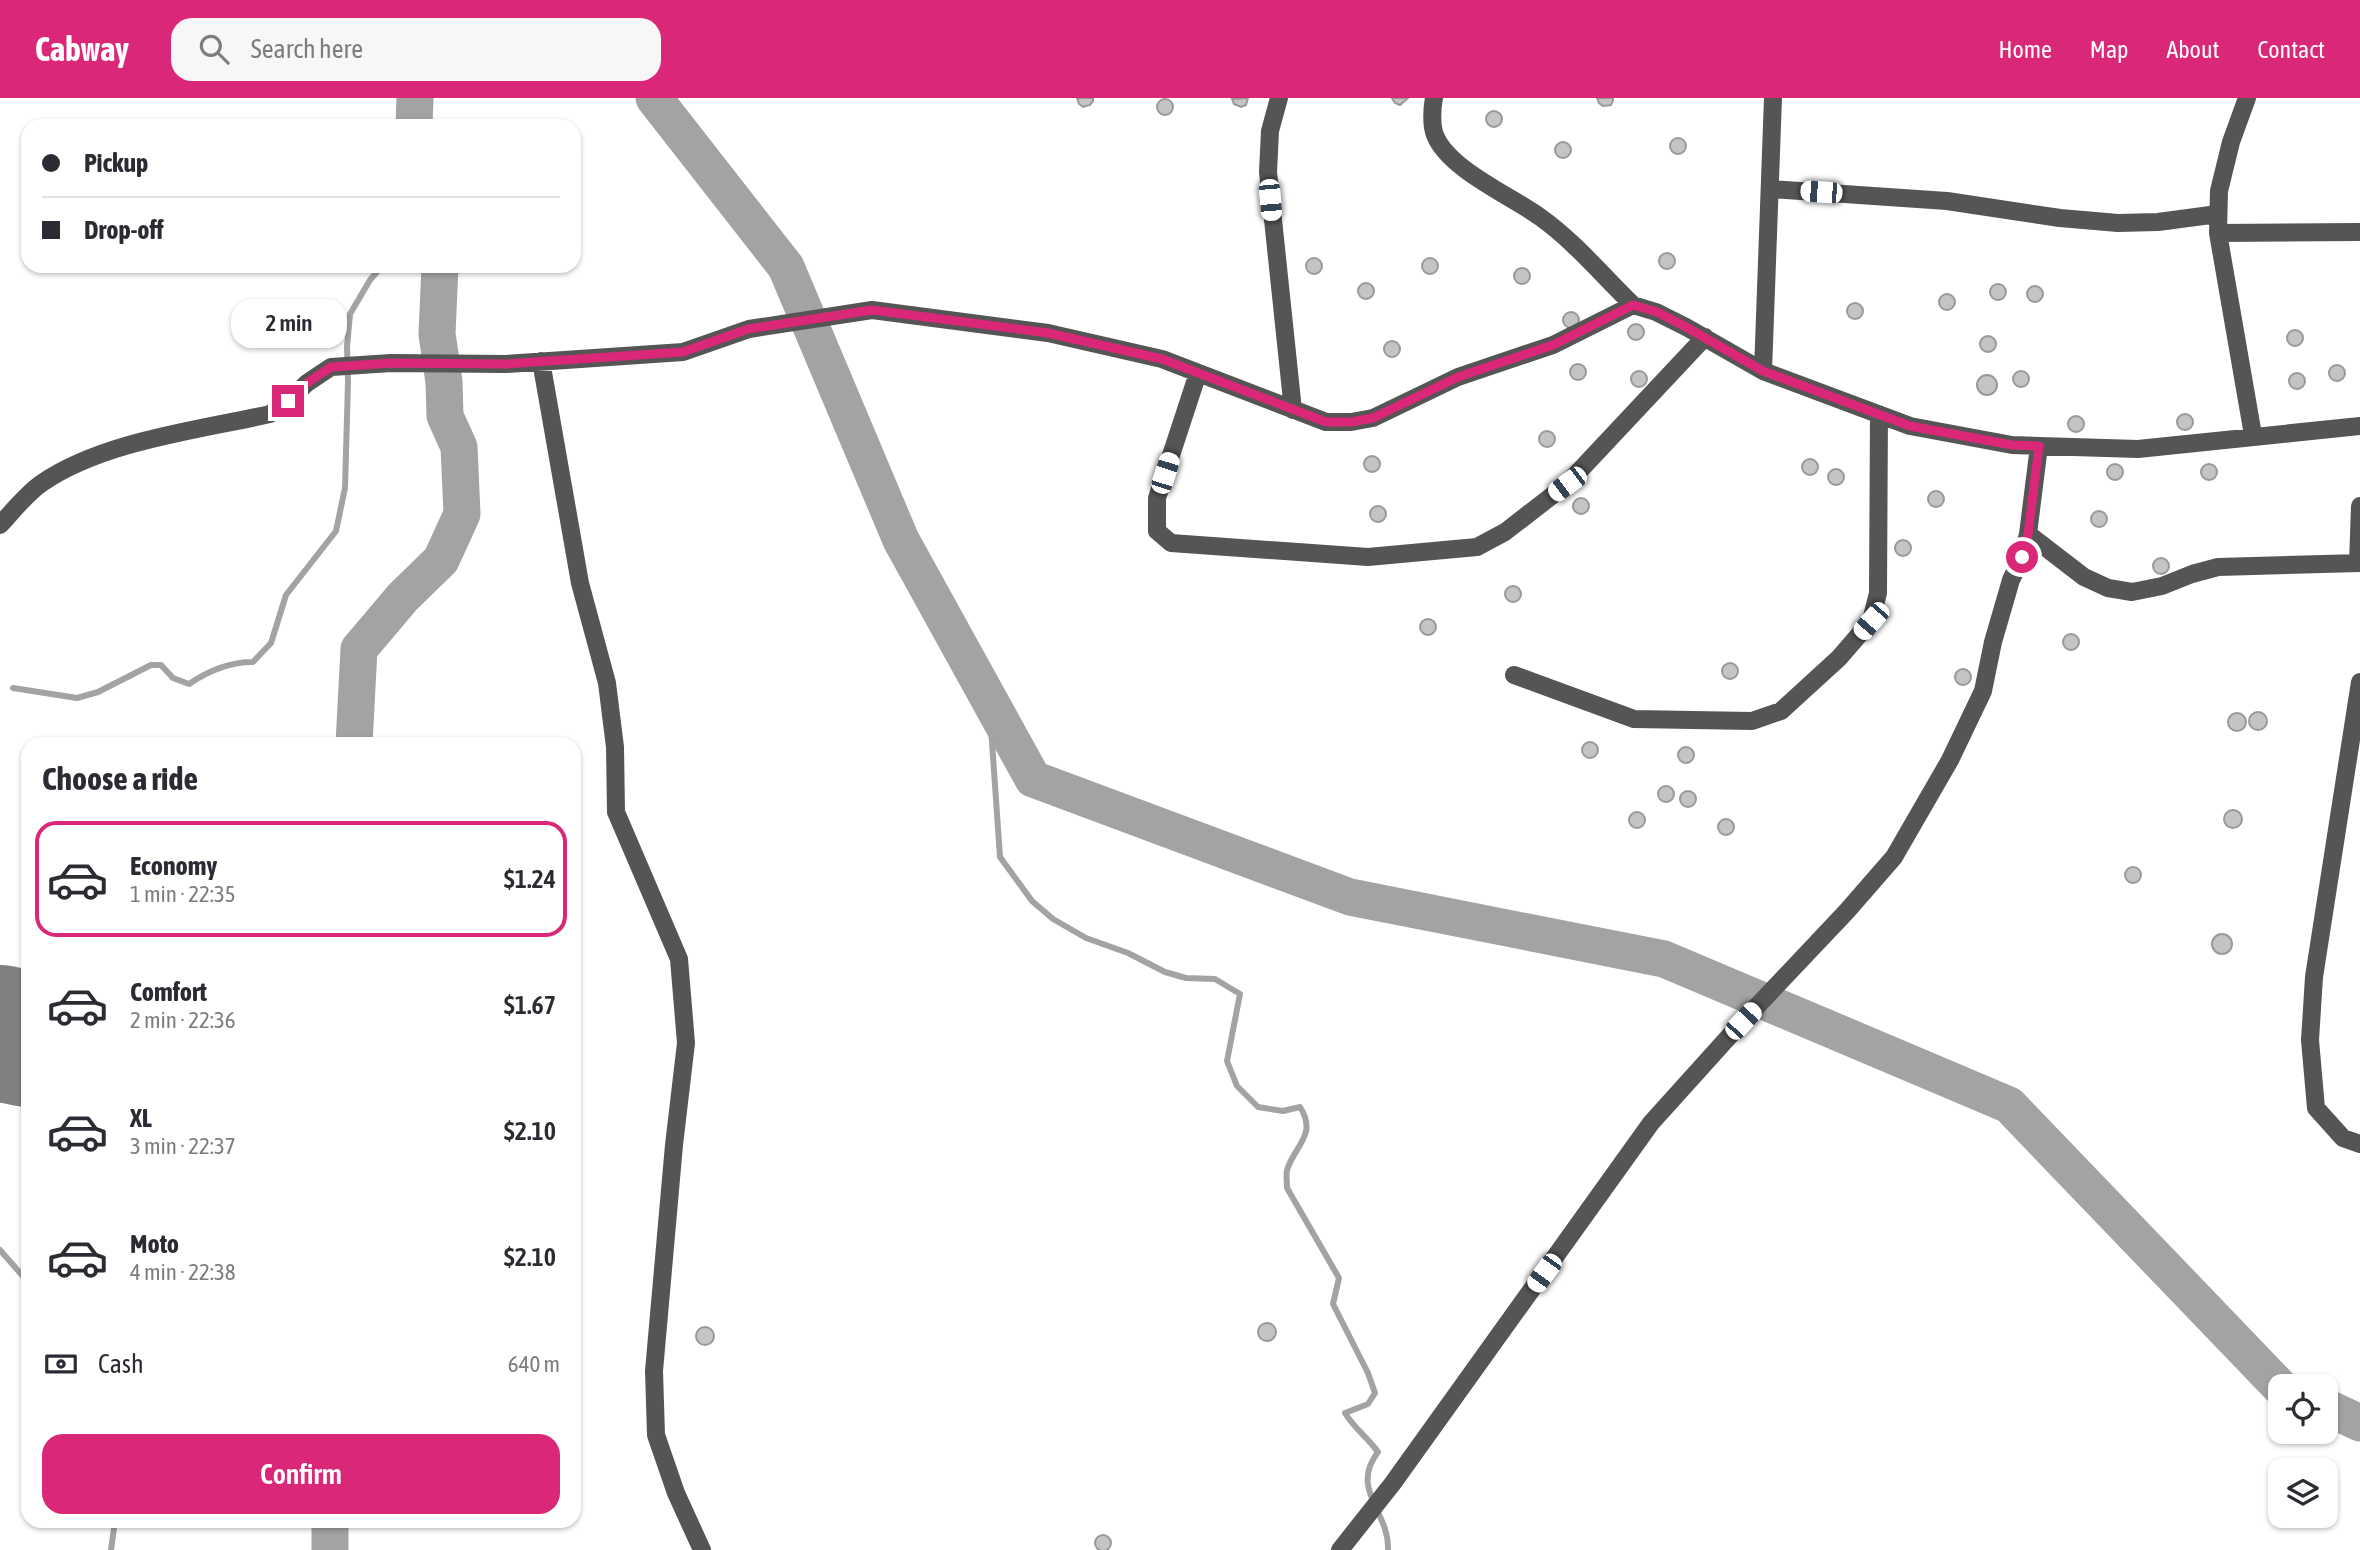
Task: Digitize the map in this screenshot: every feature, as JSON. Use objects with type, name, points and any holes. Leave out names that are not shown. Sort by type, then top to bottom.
[{"type":"street","points":[[1279,98],[1270,131],[1268,172],[1293,411]]},
{"type":"street","points":[[1434,98],[1434,135],[1450,157],[1499,192],[1540,216],[1633,305],[1657,312],[1763,371],[1910,426],[2012,445],[2138,449],[2360,426]]},
{"type":"street","points":[[1763,371],[1773,98]]},
{"type":"street","points":[[2247,98],[2231,142],[2219,191],[2218,233],[2253,435]]},
{"type":"street","points":[[1770,189],[1947,201],[2060,218],[2118,223],[2158,222],[2218,214]]},
{"type":"street","points":[[2218,233],[2360,232]]},
{"type":"street","points":[[0,525],[41,483],[84,462],[119,448],[270,414],[331,367],[391,363],[506,364],[683,352],[748,329],[872,310],[1048,333],[1162,359],[1326,422],[1351,422],[1373,418],[1458,377],[1553,345],[1633,305]]},
{"type":"street","points":[[1198,373],[1157,498],[1157,531],[1171,543],[1368,557],[1477,547],[1504,532],[1567,484],[1704,337]]},
{"type":"street","points":[[541,361],[580,583],[607,683],[615,747],[616,812],[679,960],[686,1043],[674,1145],[654,1384],[656,1435],[676,1493],[702,1550]]},
{"type":"street","points":[[1514,676],[1634,719],[1752,721],[1780,711],[1839,658],[1871,621],[1878,593],[1879,414]]},
{"type":"street","points":[[1340,1550],[1394,1483],[1651,1123],[1894,857],[1950,760],[1983,691],[1993,642],[2028,534],[2039,446]]},
{"type":"street","points":[[2028,534],[2084,577],[2108,588],[2132,592],[2162,586],[2218,567],[2359,563],[2360,506]]},
{"type":"street","points":[[2360,682],[2354,767],[2314,977],[2309,1040],[2316,1108],[2343,1138],[2360,1144]]},
{"type":"building","points":[[1077,98],[1093,98],[1093,101],[1083,107]]},
{"type":"building","points":[[1248,98],[1246,105],[1241,107],[1234,104],[1232,99]]},
{"type":"building","points":[[1392,98],[1408,98],[1400,105]]},
{"type":"building","points":[[1597,98],[1613,100],[1611,105],[1603,106]]},
{"type":"building","points":[[1165,99],[1171,101],[1171,113],[1165,115],[1159,113],[1157,107],[1159,101]]},
{"type":"building","points":[[1494,111],[1500,113],[1500,125],[1494,127],[1488,125],[1486,119],[1488,113]]},
{"type":"building","points":[[1678,138],[1684,140],[1684,152],[1678,154],[1672,152],[1670,146],[1672,140]]},
{"type":"building","points":[[1563,142],[1569,144],[1569,156],[1563,158],[1557,156],[1555,150],[1557,144]]},
{"type":"building","points":[[1667,253],[1673,255],[1673,267],[1667,269],[1661,267],[1659,261],[1661,255]]},
{"type":"building","points":[[1314,258],[1320,260],[1320,272],[1314,274],[1308,272],[1306,266],[1308,260]]},
{"type":"building","points":[[1430,258],[1436,260],[1436,272],[1430,274],[1424,272],[1422,266],[1424,260]]},
{"type":"building","points":[[1522,268],[1528,270],[1528,282],[1522,284],[1516,282],[1514,276],[1516,270]]},
{"type":"building","points":[[1366,283],[1372,285],[1372,297],[1366,299],[1360,297],[1358,291],[1360,285]]},
{"type":"building","points":[[1998,284],[2004,286],[2004,298],[1998,300],[1992,298],[1990,292],[1992,286]]},
{"type":"building","points":[[2035,286],[2041,288],[2041,300],[2035,302],[2029,300],[2027,294],[2029,288]]},
{"type":"building","points":[[1947,294],[1953,296],[1953,308],[1947,310],[1941,308],[1939,302],[1941,296]]},
{"type":"building","points":[[1855,303],[1861,305],[1861,317],[1855,319],[1849,317],[1847,311],[1849,305]]},
{"type":"building","points":[[1571,312],[1579,320],[1571,328],[1563,320]]},
{"type":"building","points":[[1636,324],[1642,326],[1642,338],[1636,340],[1630,338],[1628,332],[1630,326]]},
{"type":"building","points":[[2295,330],[2301,332],[2301,344],[2295,346],[2289,344],[2287,338],[2289,332]]},
{"type":"building","points":[[1988,336],[1994,338],[1994,350],[1988,352],[1982,350],[1980,344],[1982,338]]},
{"type":"building","points":[[1392,341],[1398,343],[1398,355],[1392,357],[1386,355],[1384,349],[1386,343]]},
{"type":"building","points":[[1578,364],[1584,366],[1584,378],[1578,380],[1572,378],[1570,372],[1572,366]]},
{"type":"building","points":[[2337,365],[2343,367],[2343,379],[2337,381],[2331,379],[2329,373],[2331,367]]},
{"type":"building","points":[[1639,371],[1645,373],[1645,385],[1639,387],[1633,385],[1631,379],[1633,373]]},
{"type":"building","points":[[2021,371],[2027,373],[2027,385],[2021,387],[2015,385],[2013,379],[2015,373]]},
{"type":"building","points":[[2297,373],[2303,375],[2303,387],[2297,389],[2291,387],[2289,381],[2291,375]]},
{"type":"building","points":[[1983,375],[1991,375],[1997,385],[1991,395],[1983,395],[1977,389],[1977,381]]},
{"type":"building","points":[[2185,414],[2191,416],[2191,428],[2185,430],[2179,428],[2177,422],[2179,416]]},
{"type":"building","points":[[2076,416],[2082,418],[2082,430],[2076,432],[2070,430],[2068,424],[2070,418]]},
{"type":"building","points":[[1547,431],[1553,433],[1553,445],[1547,447],[1541,445],[1539,439],[1541,433]]},
{"type":"building","points":[[1372,456],[1378,458],[1378,470],[1372,472],[1366,470],[1364,464],[1366,458]]},
{"type":"building","points":[[1810,459],[1816,461],[1816,473],[1810,475],[1804,473],[1802,467],[1804,461]]},
{"type":"building","points":[[2115,464],[2121,466],[2121,478],[2115,480],[2109,478],[2107,472],[2109,466]]},
{"type":"building","points":[[2209,464],[2215,466],[2215,478],[2209,480],[2203,478],[2201,472],[2203,466]]},
{"type":"building","points":[[1836,469],[1842,471],[1842,483],[1836,485],[1830,483],[1828,477],[1830,471]]},
{"type":"building","points":[[1936,491],[1942,493],[1942,505],[1936,507],[1930,505],[1928,499],[1930,493]]},
{"type":"building","points":[[1581,498],[1587,500],[1587,512],[1581,514],[1575,512],[1573,506],[1575,500]]},
{"type":"building","points":[[1378,506],[1384,508],[1384,520],[1378,522],[1372,520],[1370,514],[1372,508]]},
{"type":"building","points":[[2099,511],[2105,513],[2105,525],[2099,527],[2093,525],[2091,519],[2093,513]]},
{"type":"building","points":[[1903,540],[1909,542],[1909,554],[1903,556],[1897,554],[1895,548],[1897,542]]},
{"type":"building","points":[[2161,558],[2167,560],[2167,572],[2161,574],[2155,572],[2153,566],[2155,560]]},
{"type":"building","points":[[1513,586],[1519,588],[1519,600],[1513,602],[1507,600],[1505,594],[1507,588]]},
{"type":"building","points":[[1428,619],[1434,621],[1434,633],[1428,635],[1422,633],[1420,627],[1422,621]]},
{"type":"building","points":[[2071,634],[2077,636],[2077,648],[2071,650],[2065,648],[2063,642],[2065,636]]},
{"type":"building","points":[[1730,663],[1736,665],[1736,677],[1730,679],[1724,677],[1722,671],[1724,665]]},
{"type":"building","points":[[1963,669],[1969,671],[1969,683],[1963,685],[1957,683],[1955,677],[1957,671]]},
{"type":"building","points":[[2254,712],[2262,712],[2267,721],[2265,728],[2254,730],[2249,725],[2249,717]]},
{"type":"building","points":[[2233,713],[2241,713],[2246,722],[2244,729],[2233,731],[2228,726],[2228,718]]},
{"type":"building","points":[[1590,742],[1596,744],[1596,756],[1590,758],[1584,756],[1582,750],[1584,744]]},
{"type":"building","points":[[1686,747],[1692,749],[1692,761],[1686,763],[1680,761],[1678,755],[1680,749]]},
{"type":"building","points":[[1666,786],[1672,788],[1672,800],[1666,802],[1660,800],[1658,794],[1660,788]]},
{"type":"building","points":[[1688,791],[1694,793],[1694,805],[1688,807],[1682,805],[1680,799],[1682,793]]},
{"type":"building","points":[[2229,810],[2237,810],[2242,819],[2240,826],[2229,828],[2224,823],[2224,815]]},
{"type":"building","points":[[1637,812],[1643,814],[1643,826],[1637,828],[1631,826],[1629,820],[1631,814]]},
{"type":"building","points":[[1726,819],[1732,821],[1732,833],[1726,835],[1720,833],[1718,827],[1720,821]]},
{"type":"building","points":[[2133,867],[2139,869],[2139,881],[2133,883],[2127,881],[2125,875],[2127,869]]},
{"type":"building","points":[[2222,934],[2229,937],[2232,944],[2229,951],[2222,954],[2215,951],[2212,944],[2215,937]]},
{"type":"building","points":[[1267,1323],[1273,1326],[1276,1332],[1273,1338],[1267,1341],[1261,1338],[1258,1332],[1261,1326]]},
{"type":"building","points":[[705,1327],[711,1330],[714,1336],[711,1342],[705,1345],[699,1342],[696,1336],[699,1330]]},
{"type":"building","points":[[1100,1535],[1106,1535],[1111,1543],[1109,1549],[1100,1551],[1095,1546],[1095,1540]]},
{"type":"waterway","points":[[414,119],[415,98]]},
{"type":"waterway","points":[[654,98],[786,267],[901,540],[1033,779],[1350,897],[1664,959],[2009,1105],[2268,1375]]},
{"type":"waterway","points":[[13,688],[77,698],[98,692],[151,665],[161,665],[173,678],[189,684],[219,668],[253,662],[271,643],[286,595],[336,531],[345,488],[350,314],[376,273]]},
{"type":"waterway","points":[[354,737],[359,649],[403,597],[441,560],[462,514],[459,447],[445,416],[444,382],[437,334],[440,273]]},
{"type":"waterway","points":[[989,699],[1000,857],[1032,901],[1053,919],[1086,938],[1128,953],[1165,972],[1186,978],[1215,979],[1240,994],[1227,1061],[1237,1086],[1258,1107],[1283,1111],[1300,1107],[1305,1117],[1306,1133],[1287,1170],[1287,1188],[1339,1278],[1333,1304],[1368,1373],[1375,1393],[1368,1404],[1345,1413],[1378,1452],[1370,1466],[1369,1490],[1387,1536],[1388,1550]]},
{"type":"waterway","points":[[0,1250],[21,1274]]},
{"type":"waterway","points":[[2338,1413],[2360,1423]]},
{"type":"waterway","points":[[111,1550],[114,1528]]},
{"type":"waterway","points":[[330,1528],[330,1550]]},
{"type":"runway","points":[[0,1033],[21,1038]]},
{"type":"route","points":[[288,401],[307,383],[331,367],[391,363],[506,364],[683,352],[748,329],[872,310],[1048,333],[1162,359],[1326,422],[1351,422],[1373,418],[1458,377],[1553,345],[1633,305],[1657,312],[1763,371],[1910,426],[2012,445],[2039,446],[2028,534],[2022,557]]}]
